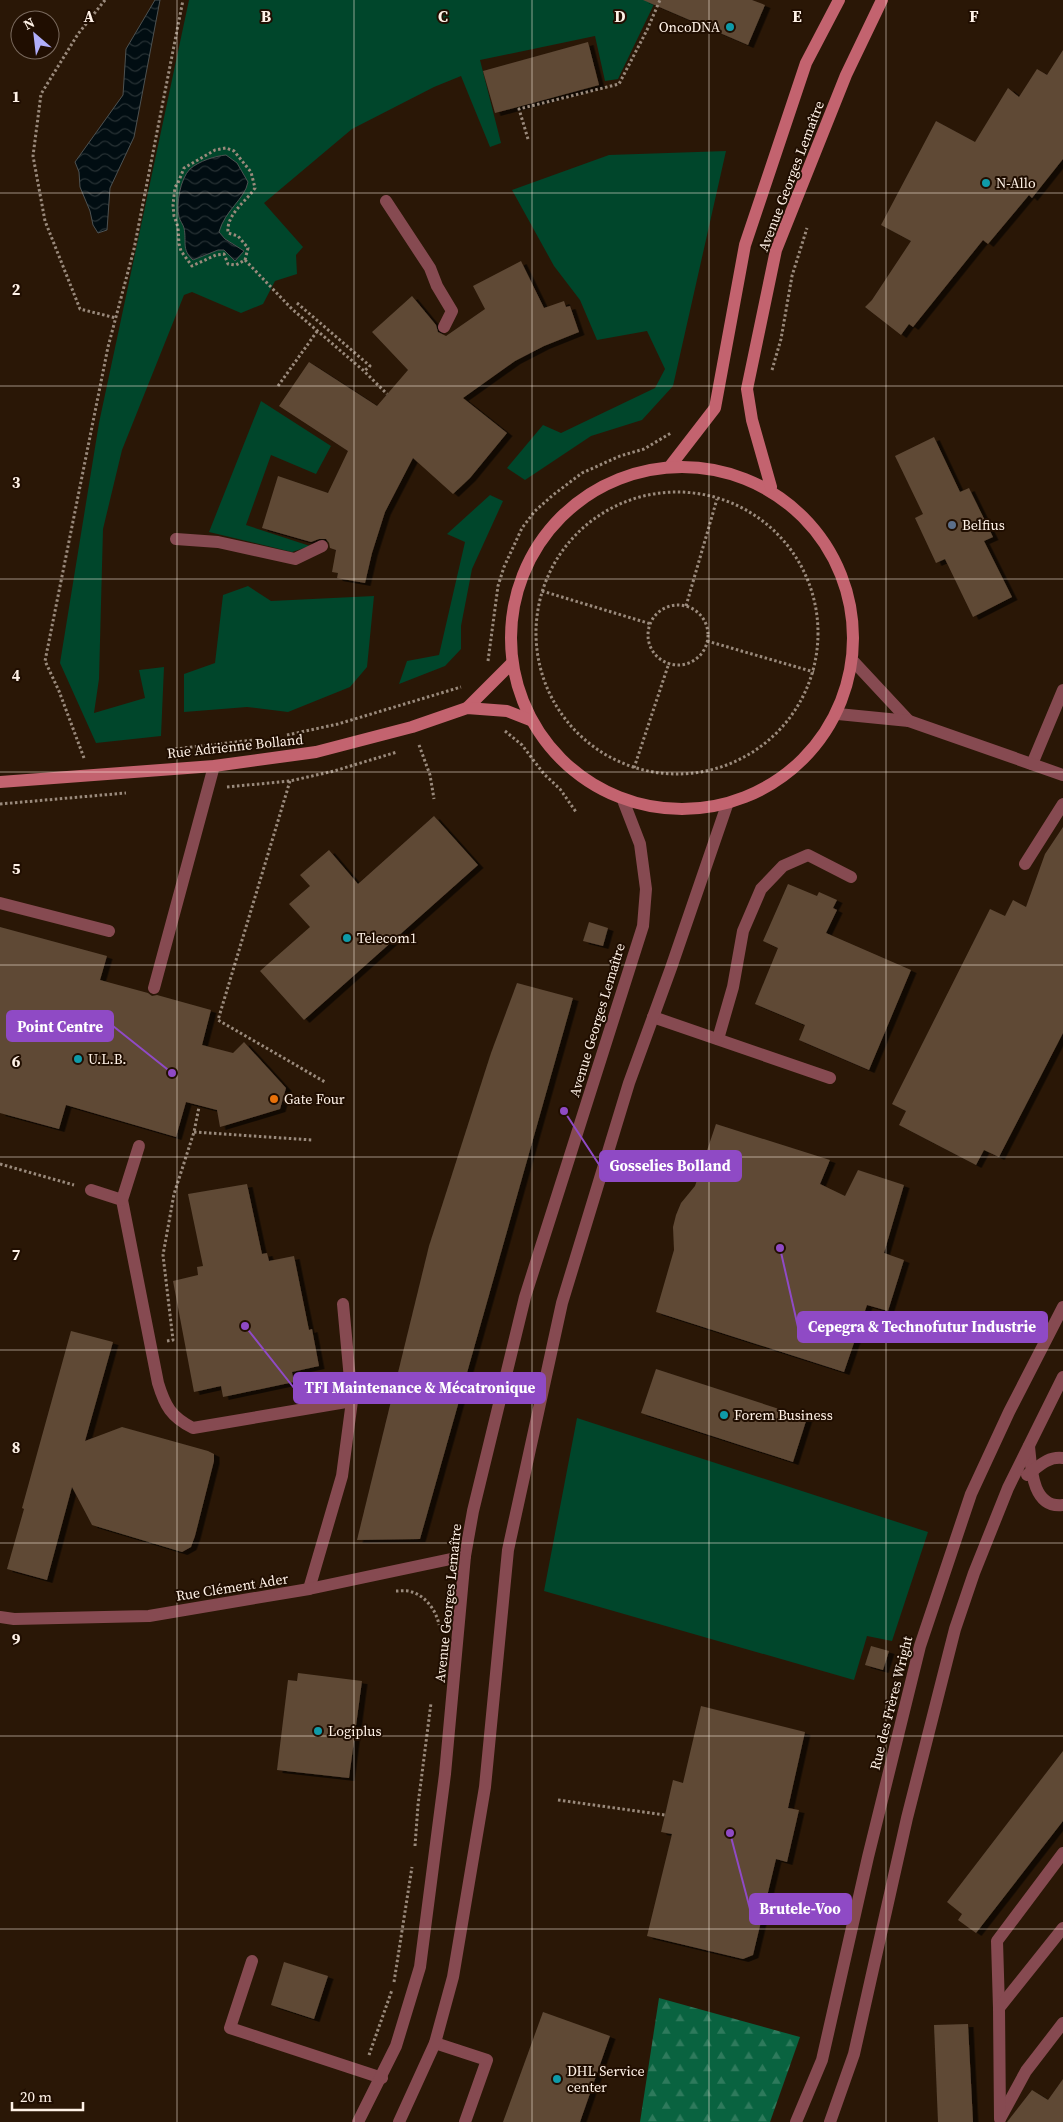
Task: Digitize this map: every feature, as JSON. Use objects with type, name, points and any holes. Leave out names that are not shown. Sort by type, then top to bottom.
[{"type":"street","name":"Avenue Georges Lemaître","points":[[671,465],[715,408],[745,245],[806,63],[839,0]]},
{"type":"street","name":"Avenue Georges Lemaître","points":[[771,487],[752,420],[747,389],[776,250],[846,75],[882,0]]},
{"type":"street","points":[[386,201],[430,268],[437,286],[452,311],[444,327]]},
{"type":"street","points":[[671,465],[716,473],[771,487],[785,498],[835,556],[851,596],[854,662],[838,714],[800,765],[727,804],[674,810],[623,800],[601,790],[565,764],[530,720],[512,663],[511,624],[522,574],[552,526],[603,485],[671,465]]},
{"type":"street","points":[[176,539],[218,542],[295,559],[322,546]]},
{"type":"street","points":[[854,662],[909,720]]},
{"type":"street","name":"Rue Adrienne Bolland","points":[[467,708],[512,663]]},
{"type":"street","points":[[1032,764],[1063,690]]},
{"type":"street","name":"Rue Adrienne Bolland","points":[[0,782],[214,766],[316,752],[412,727],[467,708],[507,711],[530,720]]},
{"type":"street","points":[[838,714],[909,720],[1063,775]]},
{"type":"street","points":[[154,988],[214,766]]},
{"type":"street","name":"Avenue Georges Lemaître","points":[[358,2122],[382,2078],[396,2046],[420,1967],[445,1774],[465,1556],[473,1511],[526,1297],[643,926],[646,889],[640,844],[623,800]]},
{"type":"street","points":[[399,2122],[434,2043],[453,1976],[485,1787],[508,1550],[562,1303],[620,1111],[727,804]]},
{"type":"street","points":[[1026,864],[1063,804]]},
{"type":"street","points":[[718,1039],[733,987],[743,931],[761,888],[783,866],[808,855],[851,877]]},
{"type":"street","points":[[0,903],[109,932]]},
{"type":"street","points":[[653,1017],[830,1078]]},
{"type":"street","points":[[139,1146],[122,1200],[150,1344],[164,1403],[178,1421],[193,1428],[352,1401]]},
{"type":"street","points":[[91,1190],[122,1200]]},
{"type":"street","points":[[310,1589],[342,1476],[352,1401],[343,1304]]},
{"type":"street","name":"Rue des Frères Wright","points":[[796,2122],[822,2060],[870,1848],[920,1646],[970,1494],[1009,1412],[1063,1307]]},
{"type":"street","points":[[830,2122],[854,2054],[907,1818],[955,1629],[974,1574],[1008,1488],[1063,1377]]},
{"type":"street","points":[[1029,1446],[1032,1471],[1038,1494],[1050,1504],[1063,1504]]},
{"type":"street","points":[[1008,1488],[1046,1460],[1054,1457],[1063,1458]]},
{"type":"street","name":"Rue Clément Ader","points":[[0,1617],[14,1619],[149,1616],[310,1589],[465,1556]]},
{"type":"street","points":[[1000,2121],[997,1941],[1063,1853]]},
{"type":"street","points":[[999,2008],[1063,1928]]},
{"type":"street","points":[[252,1961],[230,2028],[382,2078]]},
{"type":"street","points":[[1000,2121],[1026,2071],[1063,2023]]},
{"type":"street","points":[[434,2043],[487,2060],[465,2122]]},
{"type":"path","points":[[105,0],[78,34],[41,94],[33,156],[45,221],[80,309],[116,318]]},
{"type":"path","points":[[90,775],[59,691],[44,661],[84,462],[116,318],[134,250],[183,0]]},
{"type":"path","points":[[528,139],[519,109],[619,84],[660,0]]},
{"type":"path","points":[[226,148],[234,152],[251,172],[255,188],[238,208],[228,226],[228,233],[238,236],[248,248],[246,260],[236,265],[228,264],[224,254],[216,255],[192,266],[181,251],[178,228],[174,216],[175,187],[184,168],[215,150],[226,148]]},
{"type":"path","points":[[772,371],[781,339],[792,276],[808,225]]},
{"type":"path","points":[[246,260],[292,309],[364,371],[387,394]]},
{"type":"path","points":[[297,303],[370,366],[364,371]]},
{"type":"path","points":[[278,386],[318,330]]},
{"type":"path","points":[[483,669],[488,662],[498,586],[504,567],[522,528],[535,511],[582,473],[620,456],[644,449],[679,428]]},
{"type":"path","points":[[694,492],[741,506],[780,535],[808,576],[819,623],[814,672],[795,712],[764,745],[725,766],[681,774],[634,768],[596,750],[564,719],[543,679],[536,635],[542,591],[564,548],[600,514],[645,495],[694,492]]},
{"type":"path","points":[[686,606],[717,499]]},
{"type":"path","points":[[542,591],[650,624]]},
{"type":"path","points":[[672,606],[691,608],[700,614],[705,622],[708,632],[704,651],[689,663],[669,663],[661,659],[654,652],[648,633],[650,624],[663,609],[672,606]]},
{"type":"path","points":[[707,641],[814,672]]},
{"type":"path","points":[[634,768],[669,663]]},
{"type":"path","points":[[279,736],[338,724],[464,686]]},
{"type":"path","points":[[498,728],[505,731],[522,745],[544,774],[560,789],[576,812]]},
{"type":"path","points":[[165,750],[192,745],[262,739]]},
{"type":"path","points":[[410,748],[428,742]]},
{"type":"path","points":[[419,745],[430,775],[434,799]]},
{"type":"path","points":[[208,788],[290,781],[334,771],[402,750]]},
{"type":"path","points":[[74,757],[92,756]]},
{"type":"path","points":[[290,781],[218,1020],[325,1082]]},
{"type":"path","points":[[0,804],[127,793]]},
{"type":"path","points":[[150,1344],[173,1340],[163,1255],[174,1194],[194,1132],[199,1107]]},
{"type":"path","points":[[194,1132],[312,1140]]},
{"type":"path","points":[[0,1164],[91,1190]]},
{"type":"path","points":[[387,1593],[412,1592],[429,1603],[438,1618],[440,1633]]},
{"type":"path","points":[[415,1853],[418,1805],[431,1699]]},
{"type":"path","points":[[558,1800],[665,1815]]},
{"type":"path","points":[[363,2072],[394,1982],[413,1862]]},
{"type":"green space","points":[[189,0],[656,0],[618,79],[605,81],[595,36],[480,60],[501,143],[490,147],[461,76],[434,87],[352,129],[264,203],[303,247],[296,255],[297,274],[275,281],[263,304],[241,313],[192,292],[184,295],[122,450],[103,529],[99,679],[94,713],[145,698],[139,670],[164,667],[161,736],[96,743],[60,663],[99,423]]},
{"type":"green space","points":[[726,151],[673,386],[642,420],[591,436],[525,480],[507,468],[543,425],[561,433],[655,388],[665,369],[647,331],[597,340],[580,300],[554,266],[512,190],[609,155]]},
{"type":"green space","points":[[261,401],[331,446],[316,474],[271,455],[246,525],[310,546],[292,552],[209,532]]},
{"type":"green space","points":[[490,495],[503,501],[472,569],[461,626],[461,649],[445,666],[399,684],[407,661],[439,655],[465,542],[447,534]]},
{"type":"green space","points":[[248,586],[271,601],[374,596],[367,667],[350,687],[288,712],[247,707],[184,712],[184,674],[215,663],[223,595]]},
{"type":"green space","points":[[577,1418],[928,1532],[892,1641],[867,1636],[854,1680],[544,1591]]},
{"type":"green space","points":[[659,1998],[800,2037],[770,2122],[640,2122]]},
{"type":"water","points":[[155,0],[160,0],[134,137],[110,188],[107,230],[98,233],[93,225],[90,211],[80,187],[79,172],[75,162],[123,95],[126,49]]},
{"type":"water","points":[[226,155],[237,163],[248,182],[243,194],[226,217],[219,232],[225,239],[244,251],[235,261],[224,250],[218,250],[193,260],[186,249],[184,228],[178,212],[181,185],[187,173],[194,166],[207,159]]},
{"type":"building","name":"OncoDNA","points":[[643,0],[752,0],[765,5],[748,45]]},
{"type":"building","points":[[588,42],[599,85],[495,113],[483,71]]},
{"type":"building","name":"N-Allo","points":[[1063,50],[1063,159],[1032,198],[1029,195],[988,244],[983,240],[913,327],[909,324],[901,335],[865,307],[872,300],[911,241],[881,225],[936,121],[975,142],[1008,88],[1019,97],[1037,69],[1047,75]]},
{"type":"building","points":[[521,261],[544,308],[564,301],[566,307],[570,306],[579,332],[544,346],[515,361],[463,398],[507,433],[470,478],[453,494],[413,458],[385,512],[365,583],[337,578],[338,573],[332,572],[336,550],[330,548],[326,539],[311,542],[262,528],[278,476],[328,493],[348,451],[279,406],[309,362],[377,406],[408,370],[372,332],[412,296],[436,325],[438,332],[446,336],[485,309],[473,286]]},
{"type":"building","name":"Belfius","points":[[934,437],[960,492],[969,488],[993,537],[984,541],[1012,597],[973,617],[945,559],[936,563],[915,518],[923,514],[895,456]]},
{"type":"building","name":"Telecom1","points":[[434,816],[478,865],[304,1020],[260,971],[310,927],[289,904],[310,886],[300,875],[329,850],[358,884]]},
{"type":"building","points":[[1063,827],[1063,1033],[999,1157],[984,1150],[976,1165],[899,1125],[906,1111],[892,1104],[990,909],[1005,916],[1013,900],[1026,907],[1045,854]]},
{"type":"building","points":[[788,884],[817,896],[819,892],[837,900],[833,908],[837,910],[826,933],[911,970],[869,1070],[799,1040],[805,1025],[755,1004],[778,948],[763,941]]},
{"type":"building","points":[[589,922],[608,928],[603,946],[583,941]]},
{"type":"building","name":"U.L.B.","points":[[0,927],[107,956],[100,980],[148,993],[152,996],[157,995],[211,1010],[202,1045],[233,1053],[244,1042],[286,1088],[280,1109],[220,1127],[217,1110],[186,1102],[176,1137],[66,1105],[59,1129],[0,1113]]},
{"type":"building","points":[[517,983],[573,998],[420,1539],[357,1540],[429,1246],[491,1053]]},
{"type":"building","points":[[716,1124],[830,1160],[820,1184],[845,1196],[858,1170],[904,1185],[884,1253],[904,1260],[888,1311],[867,1305],[844,1372],[656,1312],[674,1250],[673,1227],[676,1215],[681,1203],[695,1186]]},
{"type":"building","points":[[247,1184],[262,1254],[267,1253],[269,1261],[294,1256],[309,1330],[312,1329],[319,1366],[292,1372],[294,1382],[223,1397],[221,1386],[194,1392],[173,1281],[198,1275],[197,1267],[203,1266],[188,1194]]},
{"type":"building","points":[[71,1331],[113,1342],[85,1441],[122,1427],[208,1451],[214,1454],[214,1461],[195,1536],[191,1547],[182,1552],[92,1525],[72,1487],[47,1580],[7,1569]]},
{"type":"building","name":"Forem Business","points":[[656,1369],[807,1418],[793,1462],[641,1413]]},
{"type":"building","points":[[871,1646],[889,1651],[883,1670],[865,1665]]},
{"type":"building","name":"Logiplus","points":[[298,1673],[362,1681],[349,1778],[277,1770],[288,1680],[297,1681]]},
{"type":"building","points":[[701,1706],[805,1732],[788,1808],[799,1810],[787,1862],[776,1859],[753,1955],[743,1959],[647,1936],[672,1834],[661,1832],[673,1780],[683,1783]]},
{"type":"building","points":[[1063,1751],[1063,1821],[976,1933],[958,1920],[962,1914],[947,1902]]},
{"type":"building","points":[[284,1962],[328,1976],[314,2019],[271,2005]]},
{"type":"building","name":"DHL Service center","points":[[543,2012],[610,2036],[580,2122],[503,2122]]},
{"type":"building","points":[[968,2024],[973,2122],[938,2122],[934,2025]]},
{"type":"building","points":[[1063,2079],[1063,2122],[1007,2122],[1032,2090],[1048,2100]]},
{"type":"place","name":"OncoDNA","points":[[730,27]]},
{"type":"place","name":"N-Allo","points":[[986,183]]},
{"type":"place","name":"Belfius","points":[[952,525]]},
{"type":"place","name":"Telecom1","points":[[347,938]]},
{"type":"place","name":"U.L.B.","points":[[78,1059]]},
{"type":"place","name":"Point Centre","points":[[172,1073]]},
{"type":"place","name":"Gate Four","points":[[274,1099]]},
{"type":"place","name":"Gosselies Bolland","points":[[564,1111]]},
{"type":"place","name":"Cepegra & Technofutur Industrie","points":[[780,1248]]},
{"type":"place","name":"TFI Maintenance & Mécatronique","points":[[245,1326]]},
{"type":"place","name":"Forem Business","points":[[724,1415]]},
{"type":"place","name":"Logiplus","points":[[318,1731]]},
{"type":"place","name":"Brutele-Voo","points":[[730,1833]]},
{"type":"place","name":"DHL Service center","points":[[557,2079]]}]
